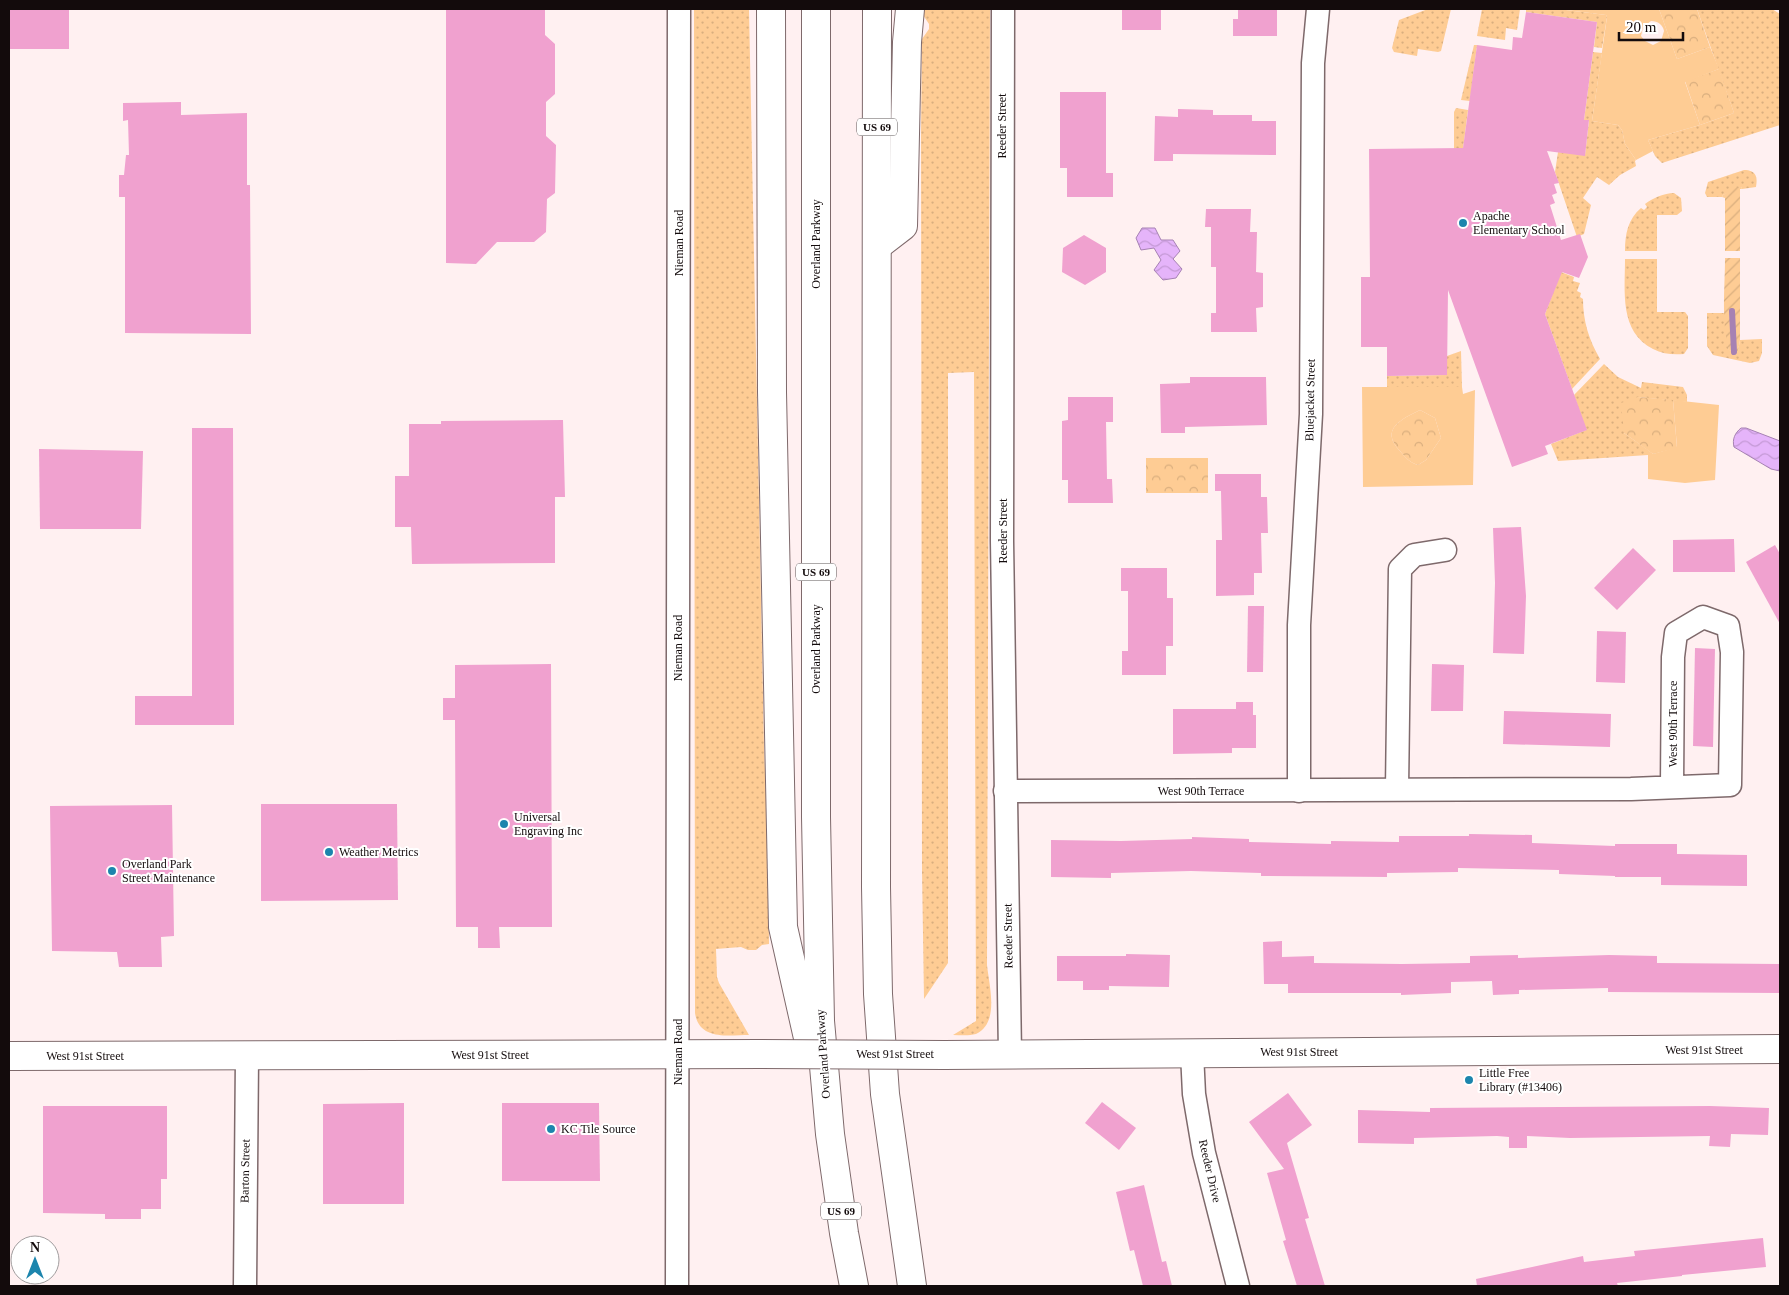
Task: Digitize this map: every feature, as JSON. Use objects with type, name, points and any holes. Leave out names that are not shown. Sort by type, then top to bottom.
[{"type":"main road","points":[[770,9],[772,392],[783,927],[830,1134]]},
{"type":"main road","name":"Overland Parkway","points":[[816,9],[816,817],[820,1021],[830,1134],[844,1233],[854,1286]]},
{"type":"main road","name":"US 69","points":[[876,9],[876,888],[878,994],[885,1094],[912,1286]]},
{"type":"main road","points":[[877,246],[904,226],[907,42],[910,9]]},
{"type":"main road","name":"West 91st Street","points":[[9,1056],[1010,1054],[1780,1049]]},
{"type":"street","name":"Nieman Road","points":[[678,9],[678,1286]]},
{"type":"street","name":"Reeder Street","points":[[1003,9],[1002,541],[1010,1054]]},
{"type":"street","name":"Bluejacket Street","points":[[1299,791],[1299,625],[1311,414],[1313,63],[1318,9]]},
{"type":"street","points":[[1396,789],[1400,569],[1414,555],[1445,550]]},
{"type":"street","name":"West 90th Terrace","points":[[1005,791],[1631,789],[1730,785],[1732,652],[1728,626],[1703,617],[1676,633],[1673,657],[1672,786]]},
{"type":"street","name":"Reeder Drive","points":[[1192,1053],[1194,1094],[1204,1153],[1238,1286]]},
{"type":"street","name":"Barton Street","points":[[245,1286],[247,1056]]},
{"type":"green space","points":[[694,9],[749,9],[769,944],[762,945],[756,950],[748,950],[741,947],[716,949],[719,983],[749,1035],[724,1035],[709,1032],[702,1028],[695,1013]]},
{"type":"green space","points":[[923,9],[990,9],[987,965],[991,993],[991,1013],[983,1029],[976,1034],[967,1035],[953,1035],[976,1021],[974,372],[948,373],[948,963],[924,999],[922,870],[921,134],[922,39],[929,29],[929,24],[923,15]]},
{"type":"green space","points":[[1428,9],[1451,9],[1441,51],[1418,49],[1417,56],[1394,52],[1392,48],[1399,20]]},
{"type":"green space","points":[[1482,9],[1520,9],[1517,30],[1506,28],[1505,40],[1477,36]]},
{"type":"green space","points":[[1526,9],[1558,9],[1606,15],[1602,48],[1594,47],[1597,22],[1526,12]]},
{"type":"green space","points":[[1558,9],[1659,9],[1677,59],[1710,47],[1719,69],[1685,82],[1700,125],[1648,140],[1653,151],[1636,160],[1625,144],[1622,130],[1618,125],[1592,121],[1606,15]],"holes":[[[1651,21],[1660,24],[1664,31],[1661,41],[1653,45],[1645,41],[1641,36],[1643,27]]]},
{"type":"green space","points":[[1659,9],[1697,9],[1710,47],[1677,59]]},
{"type":"green space","points":[[1697,9],[1772,9],[1780,14],[1780,125],[1662,163],[1655,156],[1648,140],[1734,113]]},
{"type":"green space","points":[[1474,45],[1477,45],[1470,101],[1461,100]]},
{"type":"green space","points":[[1593,52],[1602,53],[1592,121],[1618,125],[1622,130],[1625,144],[1636,160],[1636,166],[1620,175],[1609,185],[1597,177],[1583,198],[1591,205],[1584,234],[1577,237],[1555,172],[1558,152],[1585,155],[1589,121],[1584,120]]},
{"type":"green space","points":[[1719,69],[1734,113],[1700,125],[1685,81]]},
{"type":"green space","points":[[1456,108],[1468,110],[1463,149],[1454,149],[1454,112]]},
{"type":"green space","points":[[1744,170],[1754,173],[1757,180],[1756,187],[1742,189],[1741,187],[1722,197],[1707,197],[1705,193],[1708,182]]},
{"type":"green space","points":[[1741,187],[1740,251],[1725,251],[1725,198],[1722,197],[1735,188]]},
{"type":"green space","points":[[1674,193],[1681,198],[1682,211],[1677,215],[1657,215],[1657,251],[1625,251],[1628,227],[1637,212],[1641,208],[1644,210],[1647,207],[1645,204],[1655,198]]},
{"type":"green space","points":[[1725,258],[1740,258],[1740,340],[1738,351],[1729,350],[1725,328]]},
{"type":"green space","points":[[1625,259],[1657,259],[1657,312],[1685,312],[1688,316],[1688,348],[1684,354],[1668,354],[1657,351],[1642,342],[1634,332],[1626,310]]},
{"type":"green space","points":[[1561,272],[1574,277],[1573,281],[1580,283],[1577,291],[1581,293],[1580,297],[1583,299],[1587,330],[1600,359],[1572,389],[1545,314]]},
{"type":"green space","points":[[1707,313],[1725,313],[1729,350],[1738,351],[1740,340],[1762,339],[1762,353],[1759,361],[1750,363],[1713,355],[1707,346]]},
{"type":"green space","points":[[1461,351],[1462,387],[1387,387],[1387,376],[1447,375],[1447,356]]},
{"type":"green space","points":[[1604,364],[1618,377],[1641,388],[1642,382],[1683,387],[1687,395],[1687,402],[1638,397],[1624,433],[1648,450],[1648,455],[1558,461],[1551,444],[1586,430],[1574,395]]},
{"type":"green space","points":[[1362,387],[1462,387],[1463,394],[1475,390],[1473,485],[1363,487]],"holes":[[[1420,410],[1435,418],[1441,438],[1426,460],[1418,465],[1415,464],[1406,458],[1394,443],[1392,431],[1400,421]]]},
{"type":"green space","points":[[1638,397],[1673,400],[1677,448],[1653,454],[1624,433],[1621,403]]},
{"type":"green space","points":[[1673,400],[1719,405],[1715,480],[1685,483],[1648,479],[1648,450],[1653,454],[1677,447]]},
{"type":"green space","points":[[1420,410],[1435,418],[1441,438],[1426,460],[1418,465],[1410,461],[1394,443],[1392,431],[1400,421]]},
{"type":"green space","points":[[1146,458],[1208,458],[1208,493],[1146,493]]},
{"type":"water","points":[[1142,228],[1155,228],[1161,240],[1173,240],[1180,251],[1173,259],[1182,269],[1176,278],[1163,280],[1154,270],[1161,260],[1154,248],[1141,250],[1136,238]]},
{"type":"water","points":[[1741,428],[1746,428],[1780,441],[1780,471],[1771,469],[1734,447],[1734,436]]},
{"type":"building","points":[[9,9],[69,9],[69,49],[9,49]]},
{"type":"building","points":[[446,9],[545,9],[545,35],[555,44],[555,94],[546,102],[546,136],[556,145],[555,193],[547,199],[546,232],[534,242],[497,242],[476,264],[446,263]]},
{"type":"building","points":[[1122,9],[1161,9],[1161,30],[1122,30]]},
{"type":"building","points":[[1238,9],[1277,9],[1277,36],[1233,36],[1233,19],[1238,19]]},
{"type":"building","name":"Apache Elementary School","points":[[1526,12],[1597,22],[1584,120],[1589,120],[1585,156],[1547,151],[1559,183],[1554,184],[1557,193],[1552,195],[1555,203],[1550,205],[1561,240],[1580,234],[1588,257],[1579,278],[1562,272],[1545,314],[1587,430],[1545,446],[1548,454],[1512,467],[1448,290],[1447,375],[1387,376],[1387,347],[1361,347],[1361,277],[1370,277],[1369,149],[1463,148],[1477,45],[1512,50],[1513,37],[1522,38]]},
{"type":"building","points":[[1060,92],[1106,92],[1106,173],[1113,173],[1113,197],[1067,197],[1067,168],[1060,168]]},
{"type":"building","points":[[181,102],[181,115],[247,113],[247,185],[250,185],[251,334],[125,333],[125,197],[119,197],[119,175],[124,175],[126,155],[129,155],[128,120],[123,121],[123,103]]},
{"type":"building","points":[[1178,109],[1213,110],[1213,115],[1252,115],[1252,121],[1276,121],[1276,155],[1173,154],[1173,161],[1154,161],[1155,116],[1178,117]]},
{"type":"building","points":[[1206,209],[1251,209],[1250,232],[1257,232],[1256,272],[1263,273],[1263,307],[1256,308],[1257,332],[1211,332],[1211,313],[1216,313],[1216,267],[1211,267],[1211,227],[1205,227]]},
{"type":"building","points":[[1084,235],[1106,248],[1106,272],[1085,285],[1062,272],[1063,248]]},
{"type":"building","points":[[1190,377],[1266,377],[1267,425],[1185,427],[1185,433],[1161,433],[1160,384],[1190,383]]},
{"type":"building","points":[[1068,397],[1113,397],[1113,422],[1106,422],[1107,479],[1112,479],[1113,503],[1068,503],[1068,480],[1062,480],[1062,421],[1068,420]]},
{"type":"building","points":[[563,420],[565,497],[555,497],[555,563],[412,564],[411,527],[395,527],[395,476],[409,476],[409,424],[441,424],[441,421]]},
{"type":"building","points":[[192,428],[233,428],[234,725],[135,725],[135,696],[192,696]]},
{"type":"building","points":[[39,449],[143,451],[141,529],[40,529]]},
{"type":"building","points":[[1215,474],[1261,474],[1261,497],[1267,497],[1268,533],[1261,533],[1262,573],[1254,573],[1254,595],[1216,596],[1216,540],[1222,540],[1221,491],[1215,491]]},
{"type":"building","points":[[1521,527],[1526,596],[1524,654],[1493,653],[1495,583],[1493,528]]},
{"type":"building","points":[[1734,539],[1735,572],[1673,572],[1673,540]]},
{"type":"building","points":[[1775,545],[1780,554],[1780,624],[1746,562]]},
{"type":"building","points":[[1633,548],[1656,570],[1617,610],[1594,588]]},
{"type":"building","points":[[1121,568],[1167,568],[1167,598],[1173,598],[1173,646],[1166,646],[1166,675],[1122,675],[1122,651],[1128,651],[1128,591],[1121,591]]},
{"type":"building","points":[[1248,606],[1264,606],[1263,672],[1247,672]]},
{"type":"building","points":[[1597,631],[1626,632],[1625,683],[1596,682]]},
{"type":"building","points":[[1695,648],[1715,649],[1713,747],[1693,746]]},
{"type":"building","name":"Universal Engraving Inc","points":[[551,664],[552,927],[499,927],[500,948],[478,948],[478,927],[456,927],[455,720],[443,720],[443,698],[455,698],[455,665]]},
{"type":"building","points":[[1432,664],[1464,665],[1463,711],[1431,711]]},
{"type":"building","points":[[1236,702],[1253,702],[1253,715],[1256,715],[1256,748],[1232,748],[1232,753],[1173,754],[1173,709],[1236,709]]},
{"type":"building","points":[[1504,711],[1611,714],[1610,747],[1503,744]]},
{"type":"building","name":"Weather Metrics","points":[[261,804],[397,804],[398,900],[261,901]]},
{"type":"building","name":"Overland Park Street Maintenance","points":[[172,805],[174,936],[161,937],[162,967],[119,967],[117,952],[52,951],[50,806]]},
{"type":"building","points":[[1469,834],[1532,835],[1532,843],[1615,846],[1615,844],[1677,844],[1677,854],[1747,855],[1747,886],[1661,885],[1661,877],[1559,874],[1559,870],[1458,868],[1458,872],[1387,873],[1387,877],[1261,876],[1261,873],[1191,871],[1111,873],[1111,878],[1051,877],[1051,840],[1121,841],[1192,839],[1192,837],[1249,839],[1249,842],[1331,844],[1331,841],[1399,842],[1399,836],[1469,836]]},
{"type":"building","points":[[1282,941],[1282,957],[1314,956],[1314,963],[1470,963],[1470,956],[1518,955],[1518,958],[1609,955],[1657,956],[1657,963],[1780,964],[1780,993],[1608,992],[1608,988],[1519,990],[1519,994],[1493,995],[1492,981],[1451,982],[1451,993],[1401,995],[1401,993],[1288,993],[1288,984],[1264,984],[1263,942]]},
{"type":"building","points":[[1126,954],[1170,955],[1169,987],[1109,986],[1109,990],[1083,990],[1083,981],[1057,981],[1057,956],[1126,956]]},
{"type":"building","points":[[1288,1093],[1312,1125],[1287,1143],[1309,1218],[1305,1219],[1325,1286],[1297,1286],[1283,1241],[1286,1240],[1267,1173],[1284,1169],[1249,1122]]},
{"type":"building","points":[[1102,1102],[1136,1128],[1119,1150],[1085,1123]]},
{"type":"building","points":[[404,1103],[404,1204],[323,1204],[323,1104]]},
{"type":"building","name":"KC Tile Source","points":[[502,1103],[599,1103],[600,1181],[502,1181]]},
{"type":"building","points":[[43,1106],[167,1106],[167,1179],[161,1179],[161,1209],[141,1209],[141,1219],[105,1219],[105,1214],[43,1213]]},
{"type":"building","points":[[1710,1106],[1769,1108],[1768,1135],[1731,1134],[1730,1147],[1709,1146],[1710,1136],[1570,1138],[1527,1136],[1527,1148],[1509,1148],[1509,1137],[1497,1136],[1414,1138],[1414,1144],[1358,1143],[1358,1110],[1430,1112],[1430,1108]]},
{"type":"building","points":[[1144,1185],[1162,1262],[1166,1261],[1172,1286],[1143,1286],[1134,1250],[1130,1251],[1116,1192]]},
{"type":"building","points":[[1763,1238],[1766,1267],[1617,1283],[1618,1286],[1477,1286],[1476,1279],[1583,1256],[1584,1262],[1635,1256],[1634,1251]]},
{"type":"waterway","points":[[1732,311],[1734,352]]},
{"type":"place","name":"Apache Elementary School","points":[[1463,223]]},
{"type":"place","name":"Universal Engraving Inc","points":[[504,824]]},
{"type":"place","name":"Weather Metrics","points":[[329,852]]},
{"type":"place","name":"Overland Park Street Maintenance","points":[[112,871]]},
{"type":"place","name":"Little Free Library (#13406)","points":[[1469,1080]]},
{"type":"place","name":"KC Tile Source","points":[[551,1129]]}]
